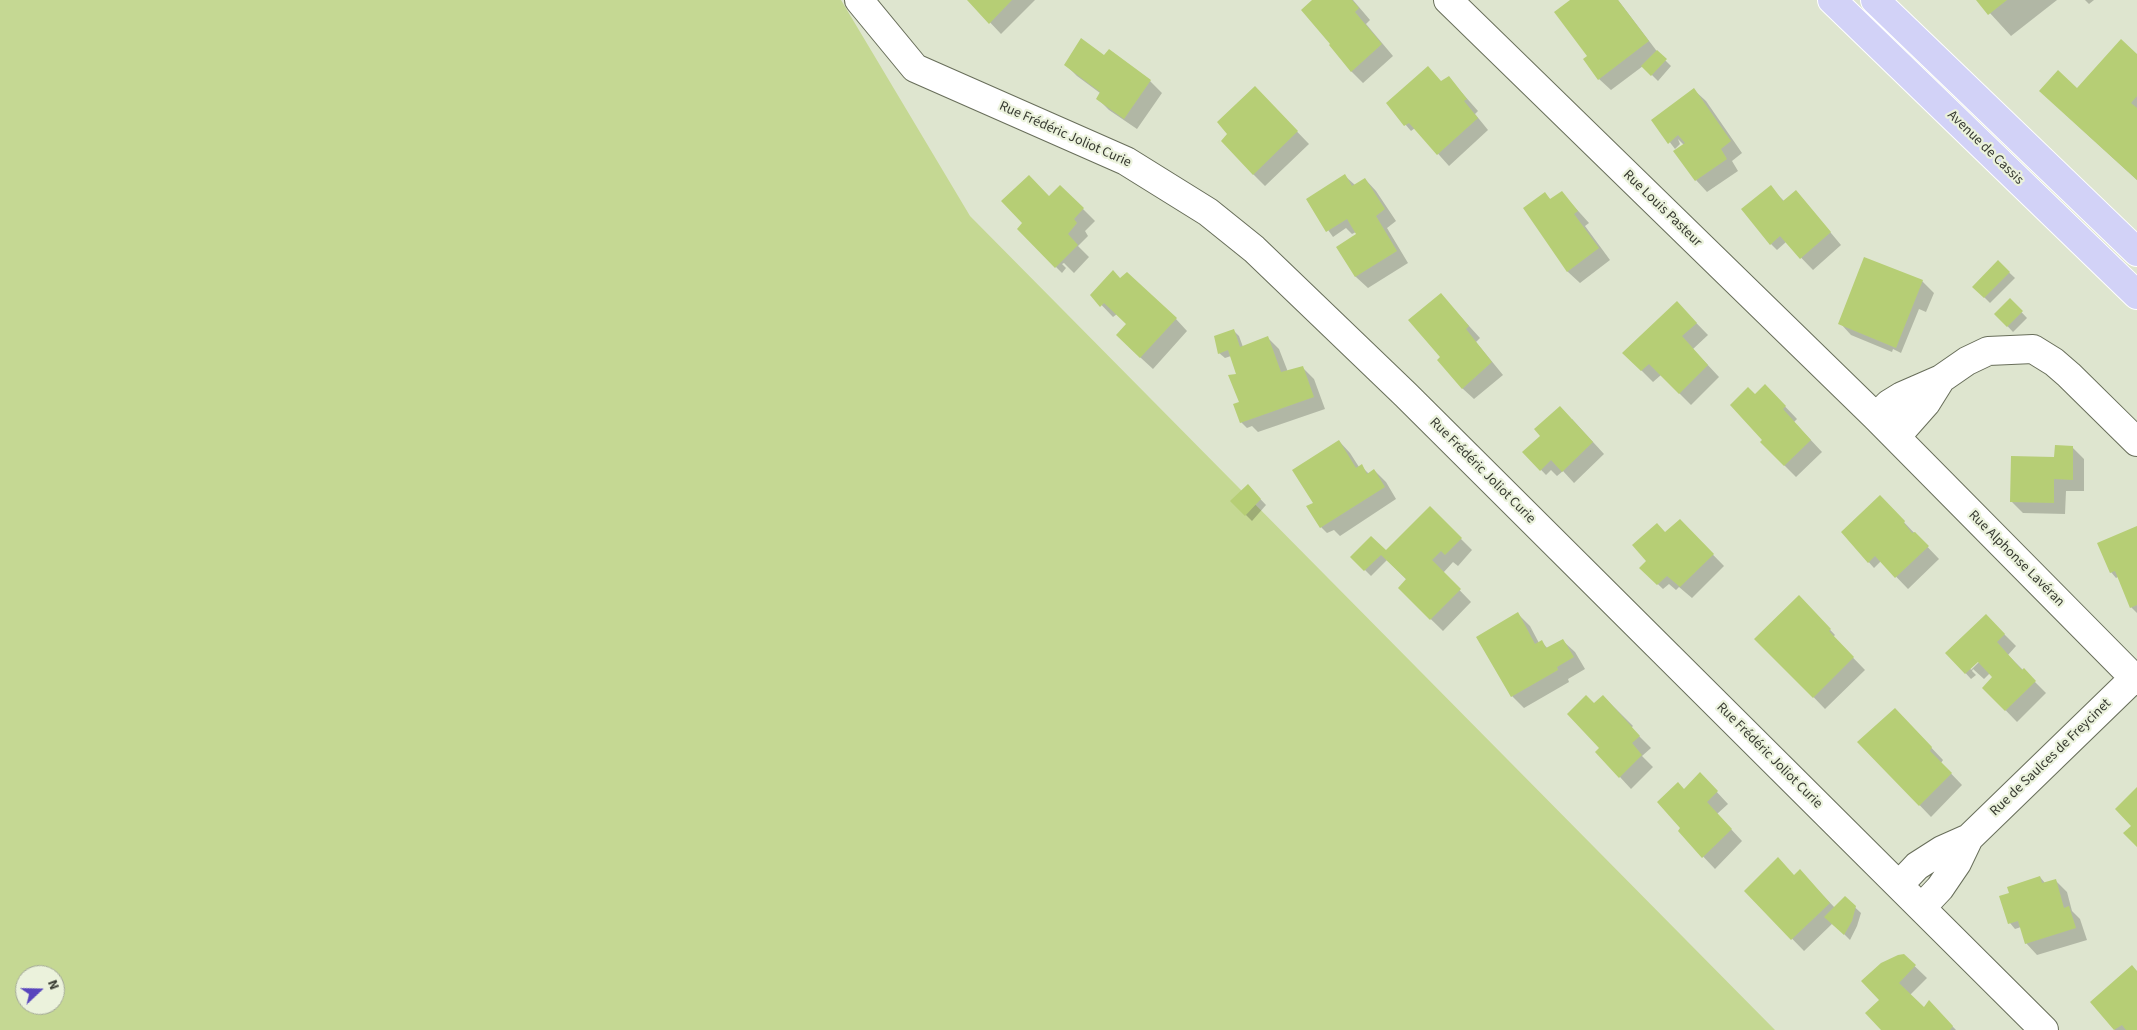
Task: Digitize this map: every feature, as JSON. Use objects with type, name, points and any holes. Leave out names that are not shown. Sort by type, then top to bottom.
[{"type":"main road","name":"Avenue de Cassis","points":[[1832,0],[2137,295]]},
{"type":"main road","points":[[1875,0],[2137,252]]},
{"type":"street","name":"Rue Frédéric Joliot Curie","points":[[859,0],[915,68],[1126,160],[1208,212],[1254,249],[1406,395],[1900,884],[2044,1030]]},
{"type":"street","name":"Rue Louis Pasteur","points":[[1448,0],[1896,437]]},
{"type":"street","points":[[1876,417],[1889,404],[1902,396],[1941,378],[1967,361],[1988,351],[2033,349],[2054,362],[2069,375],[2137,442]]},
{"type":"street","points":[[1896,437],[1926,403],[1941,378]]},
{"type":"street","name":"Rue Alphonse Lavéran","points":[[1896,437],[2135,679]]},
{"type":"street","name":"Rue de Saulces de Freycinet","points":[[1900,884],[1917,866],[1942,850],[1969,838],[2135,679]]},
{"type":"street","name":"Rue de Saulces de Freycinet","points":[[1922,907],[1940,888],[1957,864],[1969,838]]},
{"type":"green space","points":[[0,0],[841,0],[970,216],[1775,1030],[0,1030]]},
{"type":"building","points":[[967,0],[1012,0],[989,24]]},
{"type":"building","points":[[1312,0],[1352,0],[1359,8],[1355,12],[1382,44],[1351,72],[1301,10]]},
{"type":"building","points":[[1570,0],[1618,0],[1649,41],[1598,80],[1583,59],[1587,56],[1554,12]]},
{"type":"building","points":[[1976,0],[2007,0],[1988,15]]},
{"type":"building","points":[[1081,38],[1104,55],[1109,49],[1151,80],[1124,119],[1096,99],[1100,92],[1064,65]]},
{"type":"building","points":[[2121,39],[2137,54],[2137,96],[2131,103],[2137,108],[2137,180],[2039,91],[2058,70],[2077,88]]},
{"type":"building","points":[[1657,50],[1667,59],[1651,76],[1641,66]]},
{"type":"building","points":[[1428,66],[1441,81],[1449,76],[1467,99],[1464,101],[1478,118],[1437,155],[1409,123],[1404,126],[1386,103]]},
{"type":"building","points":[[1255,86],[1298,131],[1253,175],[1221,141],[1227,134],[1217,122]]},
{"type":"building","points":[[1694,88],[1731,141],[1721,149],[1727,159],[1695,181],[1673,151],[1685,143],[1678,135],[1668,144],[1651,120]]},
{"type":"building","points":[[1345,174],[1352,186],[1365,178],[1385,209],[1376,216],[1397,251],[1355,277],[1336,247],[1356,234],[1347,219],[1326,232],[1306,199]]},
{"type":"building","points":[[1029,175],[1049,196],[1060,185],[1084,208],[1074,219],[1077,223],[1068,234],[1078,245],[1055,268],[1017,229],[1022,223],[1001,201]]},
{"type":"building","points":[[1771,185],[1783,201],[1796,190],[1831,232],[1800,259],[1780,236],[1770,245],[1741,209]]},
{"type":"building","points":[[1562,191],[1578,211],[1574,214],[1599,248],[1567,272],[1523,208],[1545,192],[1550,199]]},
{"type":"building","points":[[1864,257],[1923,280],[1896,348],[1838,324]]},
{"type":"building","points":[[1998,260],[2010,272],[1984,298],[1972,287]]},
{"type":"building","points":[[1113,270],[1120,278],[1127,272],[1177,318],[1140,358],[1116,335],[1126,324],[1104,303],[1100,307],[1090,295]]},
{"type":"building","points":[[1441,293],[1469,326],[1466,329],[1492,362],[1462,389],[1437,360],[1440,357],[1408,320]]},
{"type":"building","points":[[2010,298],[2023,311],[2007,327],[1994,314]]},
{"type":"building","points":[[1677,301],[1697,323],[1682,336],[1708,365],[1679,394],[1649,364],[1641,371],[1622,353]]},
{"type":"building","points":[[1234,329],[1240,347],[1268,336],[1281,372],[1303,366],[1314,397],[1240,423],[1233,404],[1239,402],[1228,375],[1236,374],[1228,350],[1218,354],[1214,336]]},
{"type":"building","points":[[1765,384],[1786,406],[1783,409],[1811,440],[1784,466],[1760,442],[1762,440],[1730,405],[1748,387],[1755,394]]},
{"type":"building","points":[[1560,406],[1593,442],[1562,472],[1551,460],[1540,471],[1522,452],[1540,436],[1534,429]]},
{"type":"building","points":[[1339,440],[1356,468],[1362,464],[1367,474],[1374,469],[1385,487],[1320,528],[1306,506],[1313,503],[1292,470]]},
{"type":"building","points":[[2055,445],[2073,446],[2073,480],[2054,479],[2054,503],[2010,502],[2011,456],[2054,457]]},
{"type":"building","points":[[1248,484],[1261,499],[1245,516],[1230,501]]},
{"type":"building","points":[[1880,495],[1905,521],[1904,523],[1912,533],[1915,532],[1929,546],[1895,578],[1875,556],[1868,563],[1841,532]]},
{"type":"building","points":[[1430,506],[1462,538],[1445,555],[1441,551],[1432,560],[1461,589],[1430,620],[1398,588],[1406,579],[1381,555],[1364,571],[1350,557],[1371,536],[1386,550]]},
{"type":"building","points":[[1680,519],[1714,554],[1680,587],[1667,576],[1657,585],[1639,568],[1646,561],[1632,545],[1657,523],[1665,532]]},
{"type":"building","points":[[2137,526],[2137,605],[2130,608],[2115,571],[2110,573],[2097,543]]},
{"type":"building","points":[[1799,595],[1854,657],[1813,698],[1754,639]]},
{"type":"building","points":[[1518,612],[1535,644],[1542,640],[1546,648],[1563,639],[1574,657],[1557,667],[1558,670],[1511,697],[1476,637]]},
{"type":"building","points":[[1986,614],[2005,634],[1997,642],[2022,670],[2024,668],[2036,681],[2005,711],[1982,688],[1992,677],[1978,662],[1965,674],[1945,653]]},
{"type":"building","points":[[1586,695],[1594,703],[1603,695],[1640,736],[1632,743],[1642,755],[1619,778],[1595,752],[1599,748],[1567,714]]},
{"type":"building","points":[[1895,708],[1932,747],[1930,751],[1952,773],[1919,806],[1857,742]]},
{"type":"building","points":[[1700,772],[1718,791],[1707,802],[1732,829],[1702,858],[1678,831],[1680,828],[1657,802],[1678,782],[1684,789]]},
{"type":"building","points":[[2137,787],[2137,847],[2123,833],[2131,826],[2115,809]]},
{"type":"building","points":[[1778,857],[1794,875],[1800,869],[1830,903],[1791,940],[1744,891]]},
{"type":"building","points":[[2040,876],[2042,883],[2056,879],[2064,908],[2069,906],[2076,928],[2025,944],[2018,921],[2008,924],[1999,896],[2009,893],[2007,887]]},
{"type":"building","points":[[1845,896],[1856,906],[1852,921],[1844,935],[1824,917]]},
{"type":"building","points":[[1904,954],[1916,965],[1899,983],[1924,1007],[1929,1000],[1953,1026],[1950,1030],[1881,1030],[1865,1013],[1879,1000],[1861,981],[1881,963]]},
{"type":"building","points":[[2132,965],[2137,971],[2137,1030],[2126,1030],[2122,1025],[2114,1030],[2090,1002]]}]
